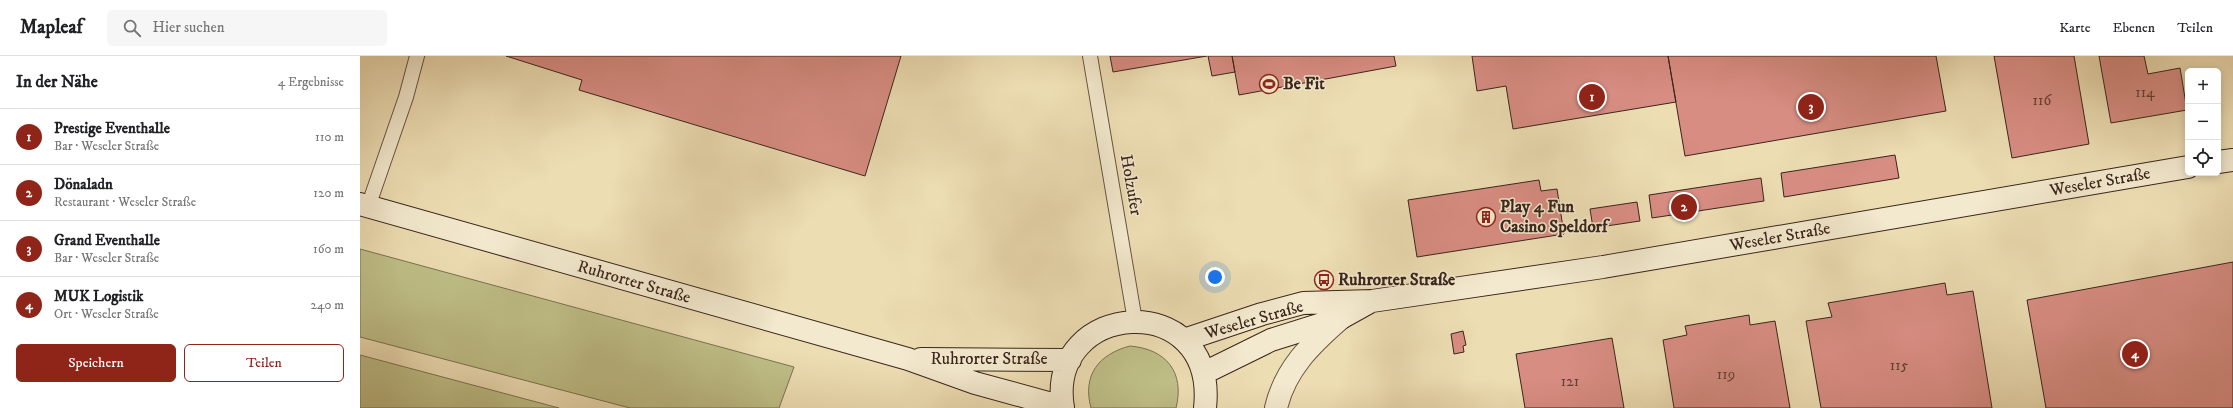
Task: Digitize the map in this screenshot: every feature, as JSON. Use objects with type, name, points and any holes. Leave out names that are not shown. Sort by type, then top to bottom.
[{"type":"main road","points":[[2221,162],[2233,160]]},
{"type":"main road","name":"Weseler Straße","points":[[1184,340],[1262,314],[1303,303],[1372,301],[1603,267],[2185,168]]},
{"type":"main road","name":"Ruhrorter Straße","points":[[364,205],[908,359],[975,383],[1063,407],[1063,383],[1070,360],[1082,344],[1097,331],[1115,323],[1134,321],[1152,323],[1170,330],[1184,340],[1196,355],[1204,373],[1207,392],[1205,408]]},
{"type":"main road","name":"Weseler Straße","points":[[1204,373],[1237,355],[1272,340],[1341,318],[1372,301]]},
{"type":"main road","points":[[1276,408],[1280,391],[1291,369],[1313,343],[1341,318]]},
{"type":"main road","name":"Ruhrorter Straße","points":[[908,359],[980,358],[1070,360]]},
{"type":"lane","points":[[364,205],[406,97],[417,56]]},
{"type":"lane","name":"Holzufer","points":[[1090,56],[1134,321]]},
{"type":"green space","points":[[360,249],[794,367],[779,408],[630,408],[360,337]]},
{"type":"green space","points":[[1130,346],[1143,348],[1154,352],[1163,357],[1170,365],[1175,373],[1178,384],[1176,408],[1091,408],[1089,386],[1091,376],[1096,368],[1102,360],[1110,354]]},
{"type":"green space","points":[[360,355],[559,408],[360,408]]},
{"type":"building","points":[[506,56],[901,56],[865,176],[579,90],[582,80]]},
{"type":"building","points":[[1110,56],[1207,56],[1113,72]]},
{"type":"building","points":[[1208,56],[1232,56],[1235,72],[1212,76]]},
{"type":"building","name":"Be Fit","points":[[1232,56],[1394,56],[1396,66],[1239,95]]},
{"type":"building","points":[[1472,56],[1668,56],[1676,102],[1513,129],[1506,86],[1477,91]]},
{"type":"building","points":[[1668,56],[1936,56],[1946,111],[1685,156]]},
{"type":"building","points":[[1994,56],[2074,56],[2089,144],[2012,158]]},
{"type":"building","points":[[2099,56],[2144,56],[2148,74],[2180,68],[2185,98],[2185,110],[2111,123]]},
{"type":"building","points":[[1895,155],[1899,178],[1784,197],[1781,173]]},
{"type":"building","points":[[1761,178],[1764,201],[1652,218],[1649,195]]},
{"type":"building","name":"Play 4 Fun Casino Speldorf","points":[[1539,180],[1541,191],[1557,189],[1564,234],[1417,257],[1408,200]]},
{"type":"building","points":[[1637,202],[1640,221],[1593,228],[1590,209]]},
{"type":"building","points":[[2233,262],[2233,408],[2046,408],[2027,300]]},
{"type":"building","points":[[1945,283],[1947,295],[1973,291],[1992,408],[1821,408],[1806,321],[1832,317],[1828,303]]},
{"type":"building","points":[[1749,315],[1750,325],[1775,321],[1790,408],[1674,408],[1663,340],[1687,335],[1685,326]]},
{"type":"building","points":[[1463,331],[1466,345],[1463,346],[1464,352],[1454,354],[1451,334]]},
{"type":"building","points":[[1612,338],[1624,408],[1525,408],[1516,354]]},
{"type":"place","name":"Be Fit","points":[[1269,84]]},
{"type":"place","name":"Prestige Eventhalle","points":[[1592,97]]},
{"type":"place","name":"Grand Eventhalle","points":[[1811,107]]},
{"type":"place","name":"Dönaladn","points":[[1684,207]]},
{"type":"place","name":"Play 4 Fun Casino Speldorf","points":[[1486,217]]},
{"type":"place","name":"Ruhrorter Straße","points":[[1324,280]]},
{"type":"place","name":"MUK Logistik","points":[[2135,354]]}]
